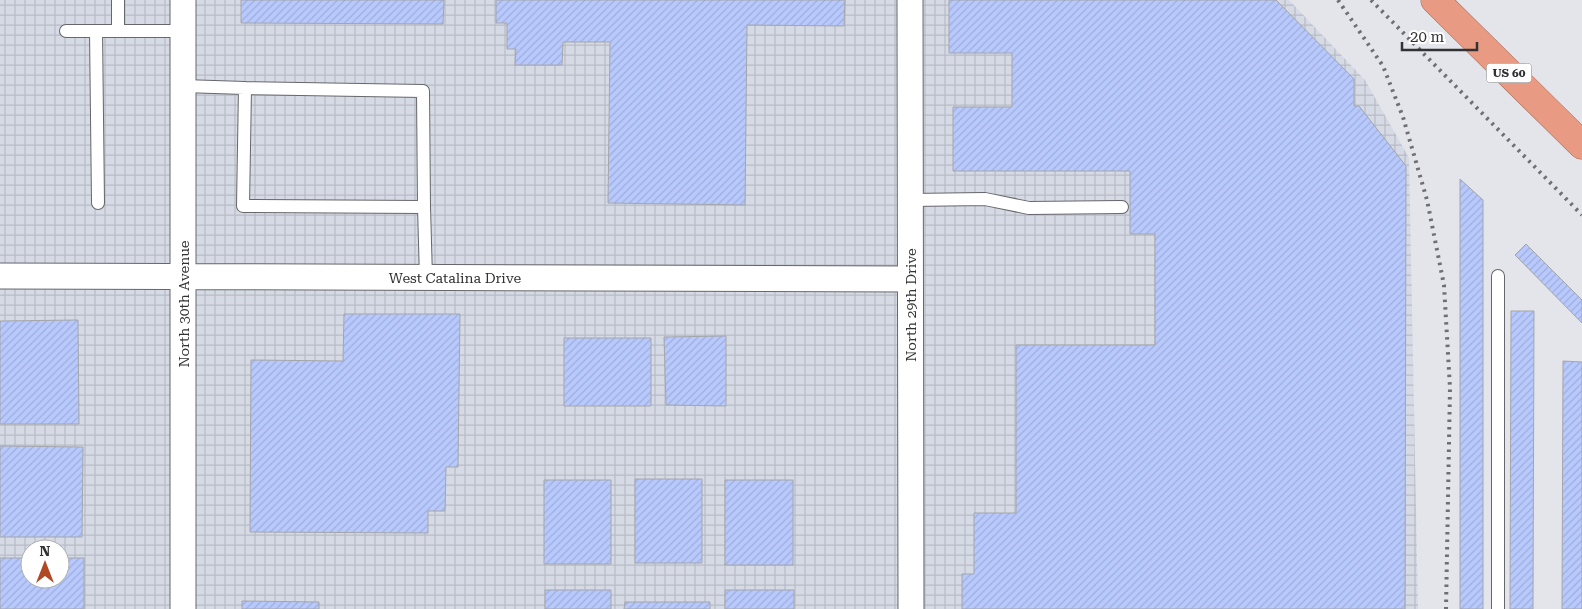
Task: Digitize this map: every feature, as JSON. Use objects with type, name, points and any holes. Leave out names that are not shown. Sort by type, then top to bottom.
[{"type":"highway","name":"US 60","points":[[1435,0],[1582,145]]},
{"type":"street","name":"North 30th Avenue","points":[[182,0],[184,277],[183,609]]},
{"type":"street","name":"North 29th Drive","points":[[910,0],[911,609]]},
{"type":"street","name":"West Catalina Drive","points":[[0,276],[910,279]]},
{"type":"lane","points":[[118,0],[118,31]]},
{"type":"lane","points":[[66,32],[183,31]]},
{"type":"lane","points":[[96,32],[98,203]]},
{"type":"lane","points":[[183,86],[423,90],[426,278]]},
{"type":"lane","points":[[245,88],[243,206],[424,207]]},
{"type":"lane","points":[[910,200],[985,199],[1029,208],[1122,208]]},
{"type":"lane","points":[[1498,276],[1498,609]]},
{"type":"shaded area","points":[[0,0],[1289,0],[1365,80],[1409,158],[1418,609],[0,609]]},
{"type":"building","points":[[241,0],[444,0],[443,24],[241,23]]},
{"type":"building","points":[[496,0],[845,0],[844,26],[747,25],[745,205],[608,203],[610,42],[563,42],[562,65],[515,65],[516,49],[507,49],[507,23],[496,23]]},
{"type":"building","points":[[949,0],[1276,0],[1354,79],[1354,106],[1359,106],[1406,166],[1405,609],[962,609],[962,574],[974,574],[974,513],[1016,513],[1016,345],[1155,345],[1155,234],[1130,234],[1130,171],[953,171],[953,107],[1012,107],[1012,53],[949,53]]},
{"type":"building","points":[[1460,179],[1483,200],[1483,609],[1460,609]]},
{"type":"building","points":[[1526,244],[1582,300],[1582,323],[1515,255]]},
{"type":"building","points":[[1511,311],[1534,311],[1533,609],[1510,609]]},
{"type":"building","points":[[344,314],[460,314],[458,467],[446,467],[445,511],[428,511],[428,533],[250,532],[251,360],[343,361]]},
{"type":"building","points":[[78,320],[79,424],[0,424],[0,321]]},
{"type":"building","points":[[726,336],[726,406],[666,405],[664,337]]},
{"type":"building","points":[[564,338],[651,338],[651,406],[564,406]]},
{"type":"building","points":[[1563,361],[1582,362],[1582,609],[1562,609]]},
{"type":"building","points":[[0,446],[83,447],[82,537],[0,537]]},
{"type":"building","points":[[635,479],[702,479],[702,563],[635,563]]},
{"type":"building","points":[[544,480],[611,480],[611,564],[544,564]]},
{"type":"building","points":[[725,480],[793,480],[793,565],[725,565]]},
{"type":"building","points":[[0,558],[20,558],[20,589],[70,589],[70,558],[84,558],[84,609],[0,609]]},
{"type":"building","points":[[545,590],[611,590],[611,609],[545,609]]},
{"type":"building","points":[[725,590],[794,590],[794,609],[725,609]]},
{"type":"building","points":[[242,601],[319,602],[319,609],[242,609]]},
{"type":"building","points":[[625,602],[710,602],[710,609],[624,609]]},
{"type":"railway","points":[[1338,0],[1383,66],[1403,117],[1427,200],[1444,285],[1450,388],[1446,609]]},
{"type":"railway","points":[[1371,0],[1582,215]]}]
